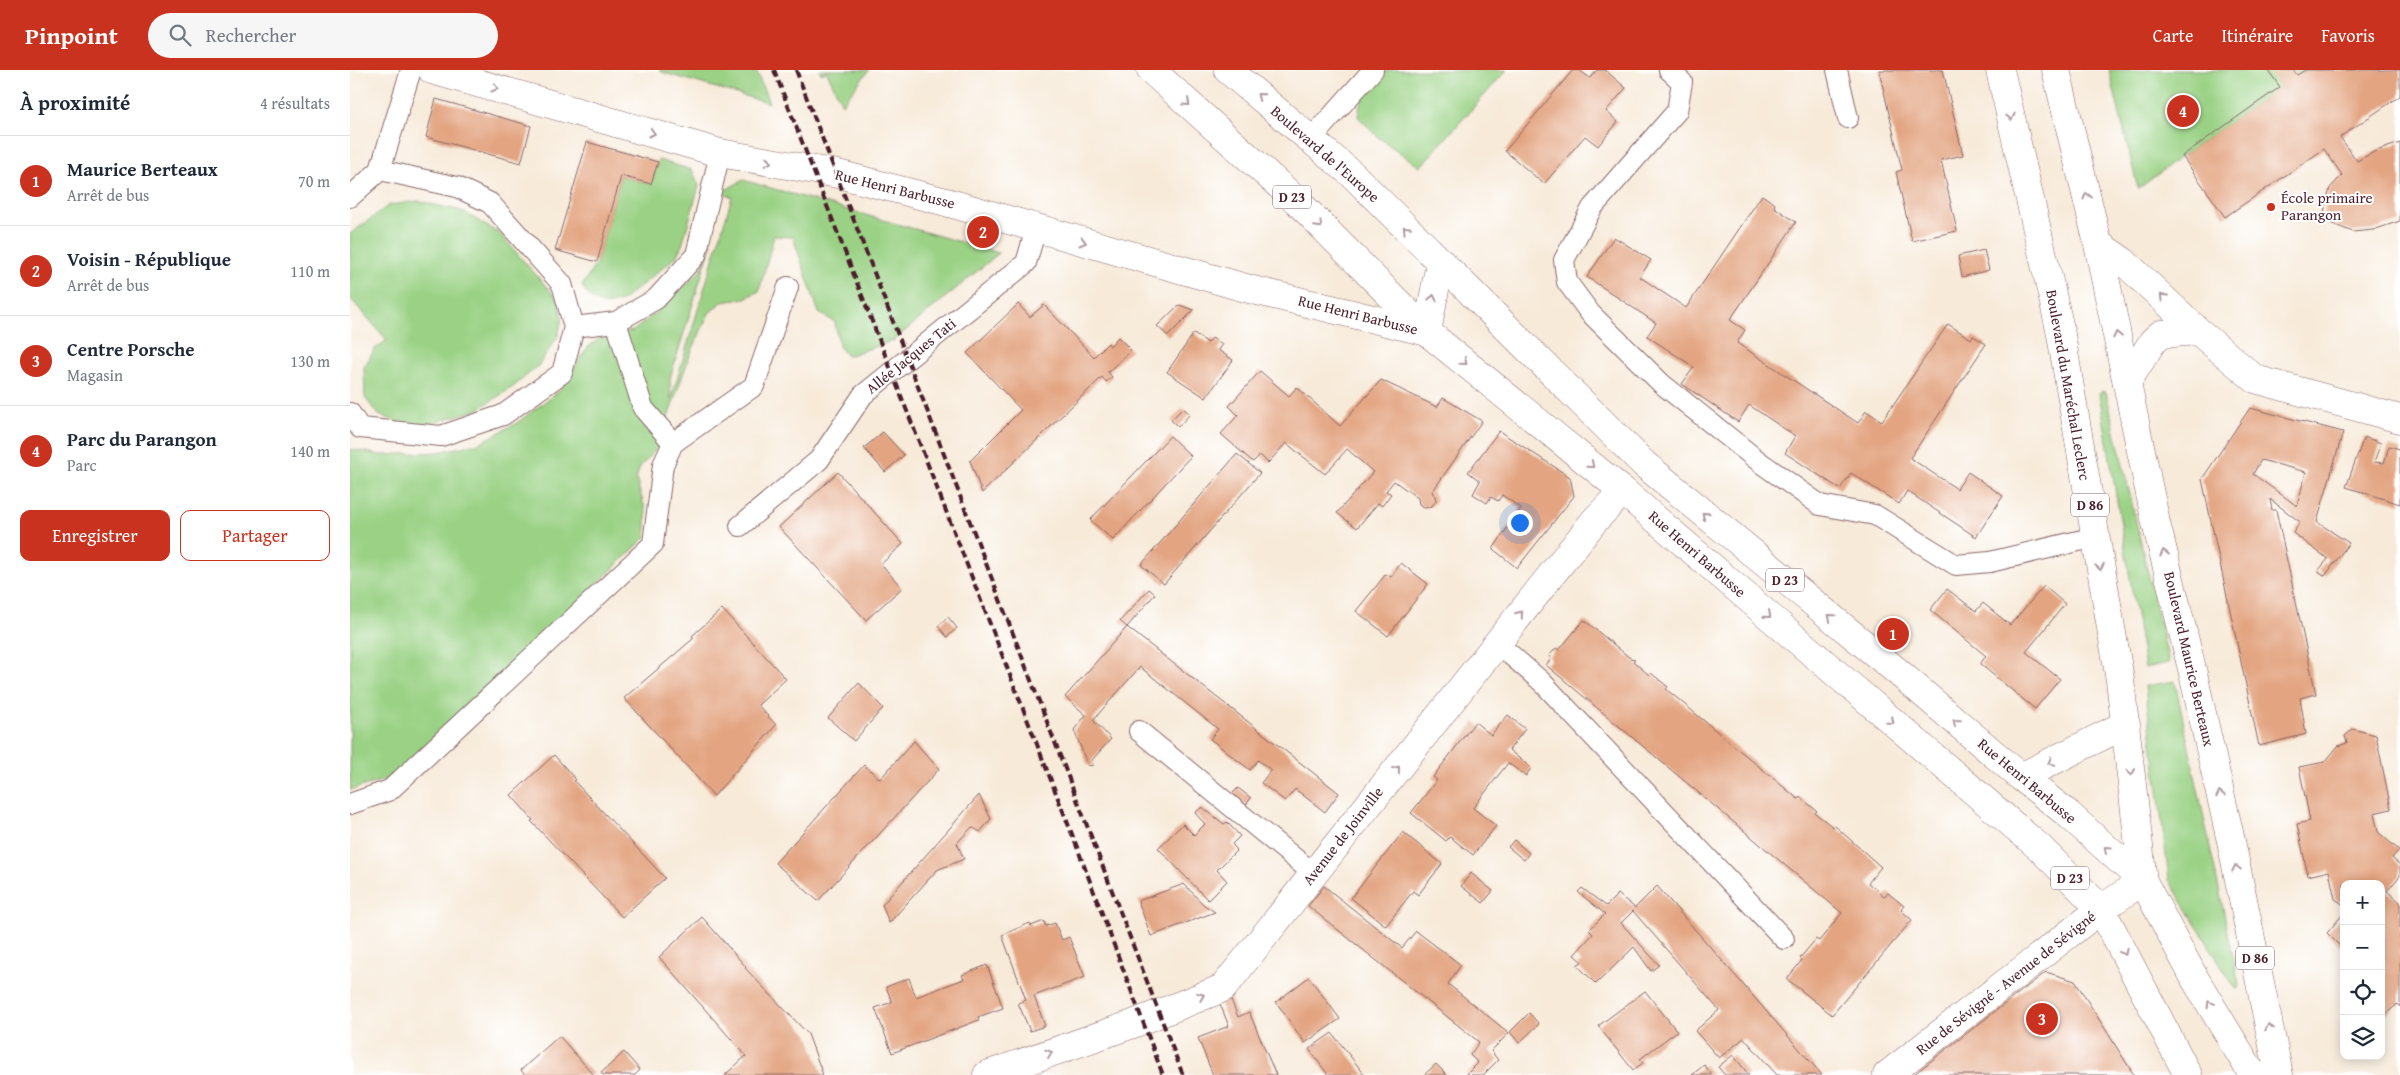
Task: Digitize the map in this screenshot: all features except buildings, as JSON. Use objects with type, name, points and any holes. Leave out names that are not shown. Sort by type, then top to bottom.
[{"type":"main road","name":"Rue Henri Barbusse","points":[[432,70],[720,153],[838,174],[946,202],[1249,289],[1426,332],[1623,491],[2039,847],[2101,909]]},
{"type":"main road","name":"D 23","points":[[1151,70],[1298,202],[1426,332]]},
{"type":"main road","name":"Boulevard de l'Europe","points":[[1228,70],[1353,175],[1440,263]]},
{"type":"main road","name":"Boulevard du Maréchal Leclerc","points":[[2000,70],[2060,329],[2126,724],[2143,881]]},
{"type":"main road","name":"D 86","points":[[2056,70],[2098,244]]},
{"type":"main road","points":[[2098,244],[2124,262],[2198,331],[2255,379],[2400,420]]},
{"type":"main road","name":"Boulevard Maurice Berteaux","points":[[2098,244],[2156,523],[2192,668],[2231,841],[2279,1075]]},
{"type":"main road","name":"Rue Henri Barbusse","points":[[1440,263],[1644,464],[2068,814],[2143,881]]},
{"type":"main road","points":[[1426,332],[1440,263]]},
{"type":"main road","points":[[2127,382],[2153,341],[2161,334],[2198,331]]},
{"type":"main road","name":"Avenue de Joinville","points":[[987,1075],[1133,1024],[1222,988],[1596,520],[1623,491]]},
{"type":"main road","points":[[2021,777],[2126,724]]},
{"type":"main road","points":[[2143,881],[2101,909],[2188,1075]]},
{"type":"main road","name":"D 86","points":[[2143,881],[2195,979],[2253,1075]]},
{"type":"main road","name":"Rue de Sévigné - Avenue de Sévigné","points":[[1887,1075],[2101,909]]},
{"type":"lane","points":[[350,197],[380,170],[411,70]]},
{"type":"lane","points":[[1311,139],[1373,70]]},
{"type":"lane","points":[[1670,70],[1682,82],[1677,112],[1592,208],[1564,260],[1567,282],[1590,313],[1662,384],[1761,463],[1820,505],[1875,515],[1956,565],[1990,562],[2095,538]]},
{"type":"lane","points":[[1837,70],[1848,118]]},
{"type":"lane","points":[[574,327],[616,322],[656,300],[696,255],[720,153]]},
{"type":"lane","points":[[350,413],[360,428],[441,436],[503,415],[562,373],[574,327],[562,284],[490,203],[457,187],[380,170]]},
{"type":"lane","name":"Allée Jacques Tati","points":[[740,526],[819,460],[863,395],[1026,263],[1036,229]]},
{"type":"lane","points":[[350,804],[390,790],[654,544],[663,465],[673,442],[754,386],[788,288]]},
{"type":"lane","points":[[616,322],[643,408],[673,442]]},
{"type":"lane","points":[[1497,643],[1542,682],[1784,939]]},
{"type":"lane","points":[[1139,731],[1314,874]]},
{"type":"green space","points":[[659,70],[756,70],[769,103],[664,73]]},
{"type":"green space","points":[[820,70],[869,70],[842,104],[827,72],[821,74]]},
{"type":"green space","points":[[1388,70],[1507,70],[1420,167],[1378,137],[1358,117],[1361,100]]},
{"type":"green space","points":[[2109,70],[2305,70],[2138,189]]},
{"type":"green space","points":[[659,160],[692,170],[699,186],[682,245],[676,257],[623,300],[610,304],[599,303],[590,297],[582,286],[597,262],[621,176],[651,184]]},
{"type":"green space","points":[[743,180],[999,253],[893,341],[847,356],[839,346],[835,322],[819,313],[793,237],[774,236],[759,291],[743,299],[722,302],[709,313],[690,355],[657,448],[640,467],[636,479],[646,512],[646,537],[403,770],[384,780],[350,790],[350,449],[381,455],[438,452],[480,443],[518,422],[559,391],[588,347],[606,334],[633,331],[664,306],[701,270],[712,242],[670,378],[671,399],[732,197],[722,192]]},
{"type":"green space","points":[[418,201],[462,211],[500,234],[559,301],[562,318],[558,336],[539,365],[513,387],[477,410],[428,424],[401,423],[379,415],[365,398],[364,367],[375,349],[387,340],[350,298],[350,234],[389,205]]},
{"type":"green space","points":[[2102,391],[2106,392],[2169,663],[2145,668],[2099,393]]},
{"type":"green space","points":[[2175,681],[2239,984],[2238,989],[2235,988],[2169,880],[2145,686]]},
{"type":"railway","points":[[774,70],[1077,847],[1163,1075]]},
{"type":"railway","points":[[796,70],[1183,1075]]},
{"type":"place","name":"Parc du Parangon","points":[[2183,111]]},
{"type":"place","name":"École primaire Parangon","points":[[2271,207]]},
{"type":"place","name":"Voisin - République","points":[[983,232]]},
{"type":"place","name":"Maurice Berteaux","points":[[1893,634]]},
{"type":"place","name":"Centre Porsche","points":[[2042,1019]]}]
